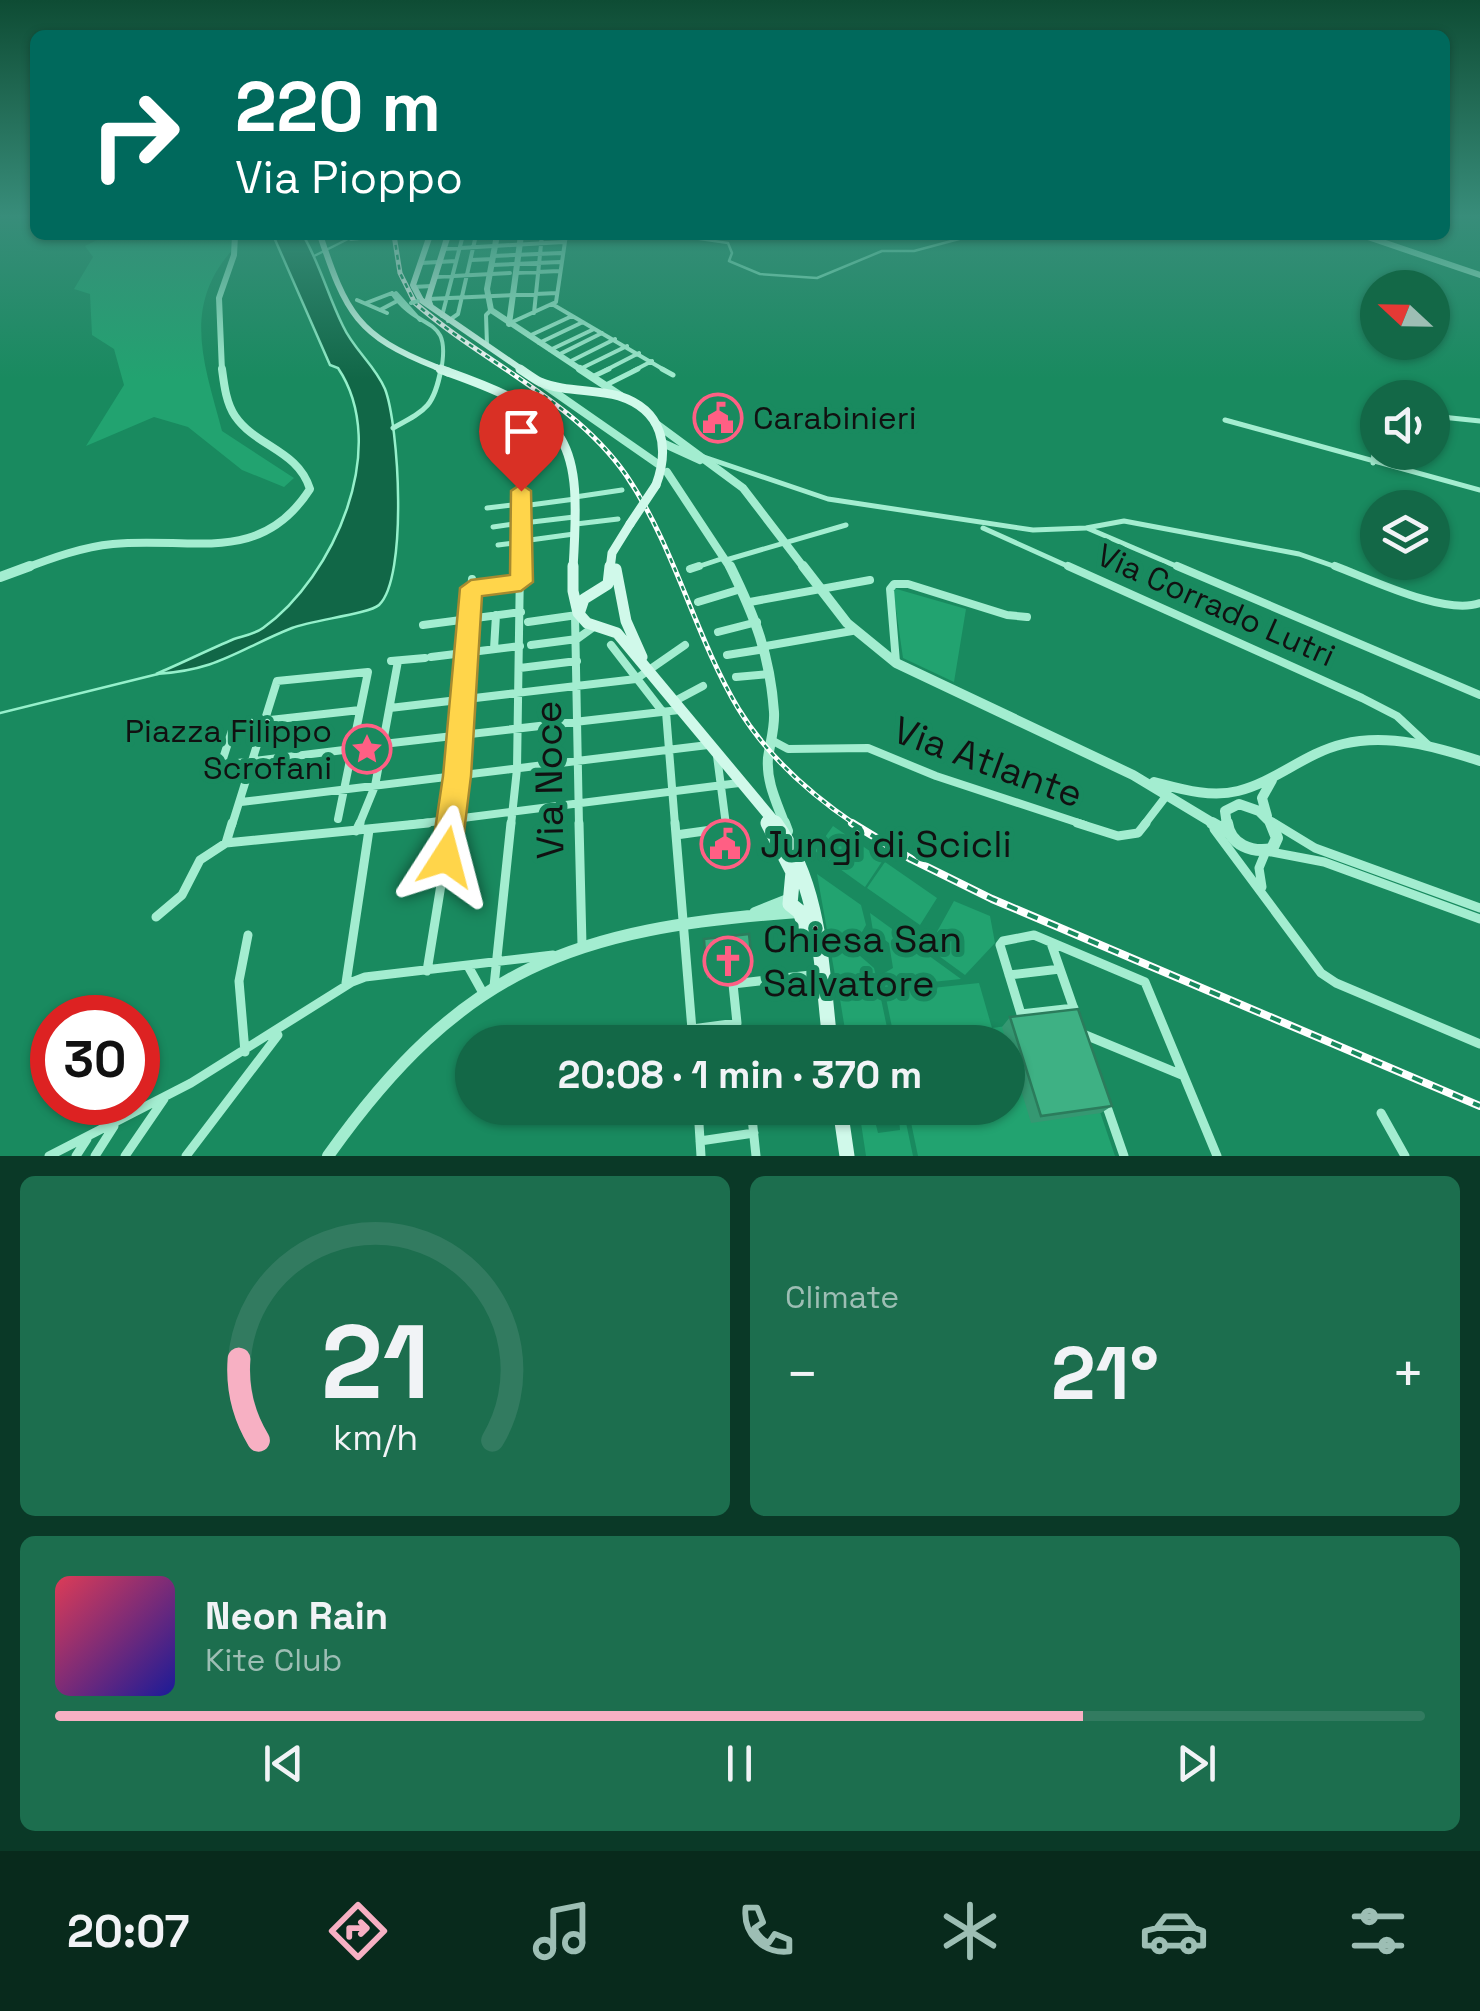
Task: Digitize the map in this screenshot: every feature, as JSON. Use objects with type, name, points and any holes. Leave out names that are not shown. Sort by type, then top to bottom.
[{"type":"main road","points":[[332,271],[362,327],[385,347],[517,398],[539,413],[561,437],[576,479],[577,615],[583,621],[617,633],[648,670]]},
{"type":"main road","points":[[418,271],[413,287],[417,302],[448,318],[540,382],[622,397],[656,423],[664,444],[663,465],[656,485],[615,548],[611,580],[580,604],[577,615]]},
{"type":"main road","points":[[417,302],[437,271]]},
{"type":"main road","points":[[615,548],[622,605],[648,670],[670,709],[713,750],[793,848],[812,898],[827,1025]]},
{"type":"main road","points":[[574,562],[582,586],[596,593],[611,594],[622,605]]},
{"type":"main road","points":[[598,626],[618,618],[622,605]]},
{"type":"main road","points":[[754,799],[786,852],[793,872],[795,904],[810,934],[819,974]]},
{"type":"main road","points":[[795,904],[800,889],[812,898]]},
{"type":"main road","points":[[795,904],[809,911],[812,898]]},
{"type":"main road","points":[[843,1125],[848,1156]]},
{"type":"street","points":[[0,576],[96,546],[142,541],[246,542],[273,529],[304,501],[310,489],[305,472],[248,431],[228,401],[219,304],[227,271]]},
{"type":"street","points":[[448,318],[446,298],[453,271]]},
{"type":"street","points":[[448,318],[462,298],[468,271]]},
{"type":"street","points":[[491,271],[488,296],[492,310],[622,397]]},
{"type":"street","points":[[435,277],[560,271],[554,305]]},
{"type":"street","points":[[534,314],[539,272]]},
{"type":"street","points":[[511,325],[513,273]]},
{"type":"street","points":[[413,287],[430,286]]},
{"type":"street","points":[[366,303],[392,292],[417,302],[557,292]]},
{"type":"street","points":[[392,292],[420,321],[445,338],[436,397],[424,411],[394,428]]},
{"type":"street","points":[[357,300],[383,312],[399,300]]},
{"type":"street","points":[[417,302],[420,321]]},
{"type":"street","points":[[511,325],[554,305]]},
{"type":"street","points":[[554,305],[673,375]]},
{"type":"street","points":[[487,346],[486,315],[492,310]]},
{"type":"street","points":[[528,336],[572,316]]},
{"type":"street","points":[[539,343],[584,322]]},
{"type":"street","points":[[554,352],[596,329]]},
{"type":"street","points":[[554,352],[603,332]]},
{"type":"street","points":[[569,362],[615,340]]},
{"type":"street","points":[[580,369],[627,346]]},
{"type":"street","points":[[592,377],[640,353]]},
{"type":"street","points":[[605,386],[653,360]]},
{"type":"street","points":[[540,382],[663,465],[750,602],[766,647],[770,674],[769,784],[793,848]]},
{"type":"street","points":[[1450,418],[1479,420]]},
{"type":"street","points":[[1225,420],[1360,459]]},
{"type":"street","points":[[656,423],[746,490],[816,589],[852,631],[896,663],[1133,775],[1228,832],[1245,847],[1324,862],[1480,919]]},
{"type":"street","points":[[664,444],[684,444]]},
{"type":"street","points":[[664,444],[828,499],[1032,530],[1086,528],[1112,521],[1174,529],[1299,554],[1447,605],[1469,607],[1480,603]]},
{"type":"street","points":[[663,465],[696,456]]},
{"type":"street","points":[[1401,470],[1480,490]]},
{"type":"street","points":[[486,508],[622,490]]},
{"type":"street","points":[[489,989],[499,962],[517,769],[521,582],[526,541],[521,524],[526,504],[521,491]]},
{"type":"street","points":[[498,545],[526,541],[574,525],[618,519]]},
{"type":"street","points":[[532,522],[574,525]]},
{"type":"street","points":[[493,527],[521,524]]},
{"type":"street","name":"Via Corrado Lutri","points":[[974,524],[1362,698],[1398,716],[1429,746]]},
{"type":"street","points":[[690,569],[846,525]]},
{"type":"street","points":[[1086,528],[1480,695]]},
{"type":"street","points":[[750,602],[870,580]]},
{"type":"street","points":[[427,971],[457,776],[472,584],[521,582]]},
{"type":"street","points":[[896,663],[890,589],[894,584],[908,584],[1008,615],[1027,617]]},
{"type":"street","points":[[698,602],[742,588]]},
{"type":"street","points":[[424,624],[521,612]]},
{"type":"street","points":[[494,649],[496,615]]},
{"type":"street","points":[[528,622],[577,615]]},
{"type":"street","name":"Via Noce","points":[[577,615],[582,945]]},
{"type":"street","points":[[718,632],[758,622]]},
{"type":"street","points":[[531,645],[576,638],[598,626]]},
{"type":"street","points":[[727,654],[852,631]]},
{"type":"street","points":[[611,645],[636,679],[670,709],[672,790],[692,1025]]},
{"type":"street","points":[[356,831],[380,785],[395,661],[520,646]]},
{"type":"street","points":[[390,708],[636,679],[685,646]]},
{"type":"street","points":[[520,668],[576,660]]},
{"type":"street","points":[[226,844],[277,681],[368,672],[339,790],[338,819]]},
{"type":"street","points":[[736,677],[770,674]]},
{"type":"street","points":[[388,743],[670,709],[703,686]]},
{"type":"street","points":[[348,749],[221,765],[234,724],[356,710]]},
{"type":"street","points":[[1231,803],[1340,745],[1380,740],[1429,746],[1480,761]]},
{"type":"street","name":"Via Atlante","points":[[772,742],[788,749],[868,748],[936,776],[1118,836],[1138,833],[1167,795]]},
{"type":"street","points":[[241,802],[578,760],[670,750],[713,750],[726,828],[676,834]]},
{"type":"street","points":[[1133,775],[1260,810],[1314,848],[1480,908]]},
{"type":"street","points":[[1264,894],[1258,868],[1277,838],[1262,798],[1274,778]]},
{"type":"street","points":[[156,918],[182,896],[200,860],[226,844],[370,830],[740,782]]},
{"type":"street","points":[[754,799],[769,784]]},
{"type":"street","points":[[1231,803],[1228,832],[1233,852]]},
{"type":"street","points":[[1193,810],[1233,852],[1308,960],[1336,983],[1480,1044]]},
{"type":"street","points":[[346,983],[370,830]]},
{"type":"street","points":[[328,1156],[400,1066],[437,1028],[489,989],[582,945],[746,918],[795,904]]},
{"type":"street","points":[[245,1052],[239,981],[248,935]]},
{"type":"street","points":[[1074,1008],[1021,1014],[1000,945],[1034,935],[1145,982],[1216,1156]]},
{"type":"street","points":[[1051,942],[1088,1050]]},
{"type":"street","points":[[160,1100],[281,1030],[346,983],[366,977],[559,954]]},
{"type":"street","points":[[468,966],[489,989]]},
{"type":"street","points":[[1012,975],[1060,970]]},
{"type":"street","points":[[722,1025],[737,1023],[733,984],[819,974]]},
{"type":"street","points":[[186,1156],[281,1030]]},
{"type":"street","points":[[1082,1034],[1184,1076]]},
{"type":"street","points":[[1100,1084],[1127,1154]]},
{"type":"street","points":[[125,1156],[164,1098]]},
{"type":"street","points":[[1382,1112],[1405,1156]]},
{"type":"street","points":[[48,1156],[115,1125]]},
{"type":"street","points":[[95,1156],[115,1125]]},
{"type":"street","points":[[699,1125],[701,1156]]},
{"type":"street","points":[[753,1125],[756,1156]]},
{"type":"street","points":[[700,1140],[754,1133]]},
{"type":"street","points":[[76,1156],[88,1138]]},
{"type":"shaded area","points":[[85,271],[218,271],[207,292],[201,336],[222,431],[294,478],[284,487],[242,470],[188,427],[154,417],[86,446],[124,385],[114,349],[92,335],[90,294],[74,289]]},
{"type":"shaded area","points":[[289,271],[320,271],[348,335],[385,389],[394,434],[398,500],[394,565],[379,605],[292,628],[196,668],[156,674],[263,628],[312,577],[332,544],[347,509],[359,435],[353,400],[338,368],[330,365]]},
{"type":"shaded area","points":[[893,588],[966,609],[954,682],[903,658]]},
{"type":"shaded area","points":[[833,826],[883,860],[865,887],[815,851]]},
{"type":"shaded area","points":[[885,862],[937,898],[920,925],[867,888]]},
{"type":"shaded area","points":[[817,874],[861,905],[866,925],[852,949],[874,968],[879,988],[838,992]]},
{"type":"shaded area","points":[[954,901],[990,916],[995,943],[965,975],[928,948]]},
{"type":"shaded area","points":[[870,913],[961,979],[884,987],[881,975],[893,968],[889,943],[873,931]]},
{"type":"shaded area","points":[[979,983],[991,1025],[892,1025],[885,993]]},
{"type":"shaded area","points":[[880,994],[886,1025],[844,1025],[840,999]]},
{"type":"shaded area","points":[[1068,1018],[1115,1156],[918,1156],[912,1125],[1025,1125],[1025,1025],[1015,1025]]},
{"type":"shaded area","points":[[861,1125],[876,1125],[878,1133],[900,1130],[900,1125],[906,1125],[913,1156],[866,1156]]},
{"type":"building","points":[[749,934],[752,962],[706,968],[704,939]]},
{"type":"building","points":[[1078,1009],[1112,1106],[1041,1116],[1025,1065],[1025,1025],[1013,1025],[1010,1017]]},
{"type":"waterway","points":[[753,271],[817,278],[834,271]]},
{"type":"waterway","points":[[0,713],[158,674]]},
{"type":"railway","points":[[400,271],[415,303],[554,403],[605,448],[626,475],[658,531],[738,708],[791,773],[856,825]]},
{"type":"railway","points":[[852,823],[911,859],[992,899],[1480,1106]]},
{"type":"place","name":"Carabinieri","points":[[718,418]]},
{"type":"place","name":"Piazza Filippo Scrofani","points":[[367,749]]},
{"type":"place","name":"Jungi di Scicli","points":[[725,844]]},
{"type":"place","name":"Chiesa San Salvatore","points":[[728,961]]},
{"type":"route","points":[[446,857],[457,776],[471,588],[521,582],[521,491]]}]
